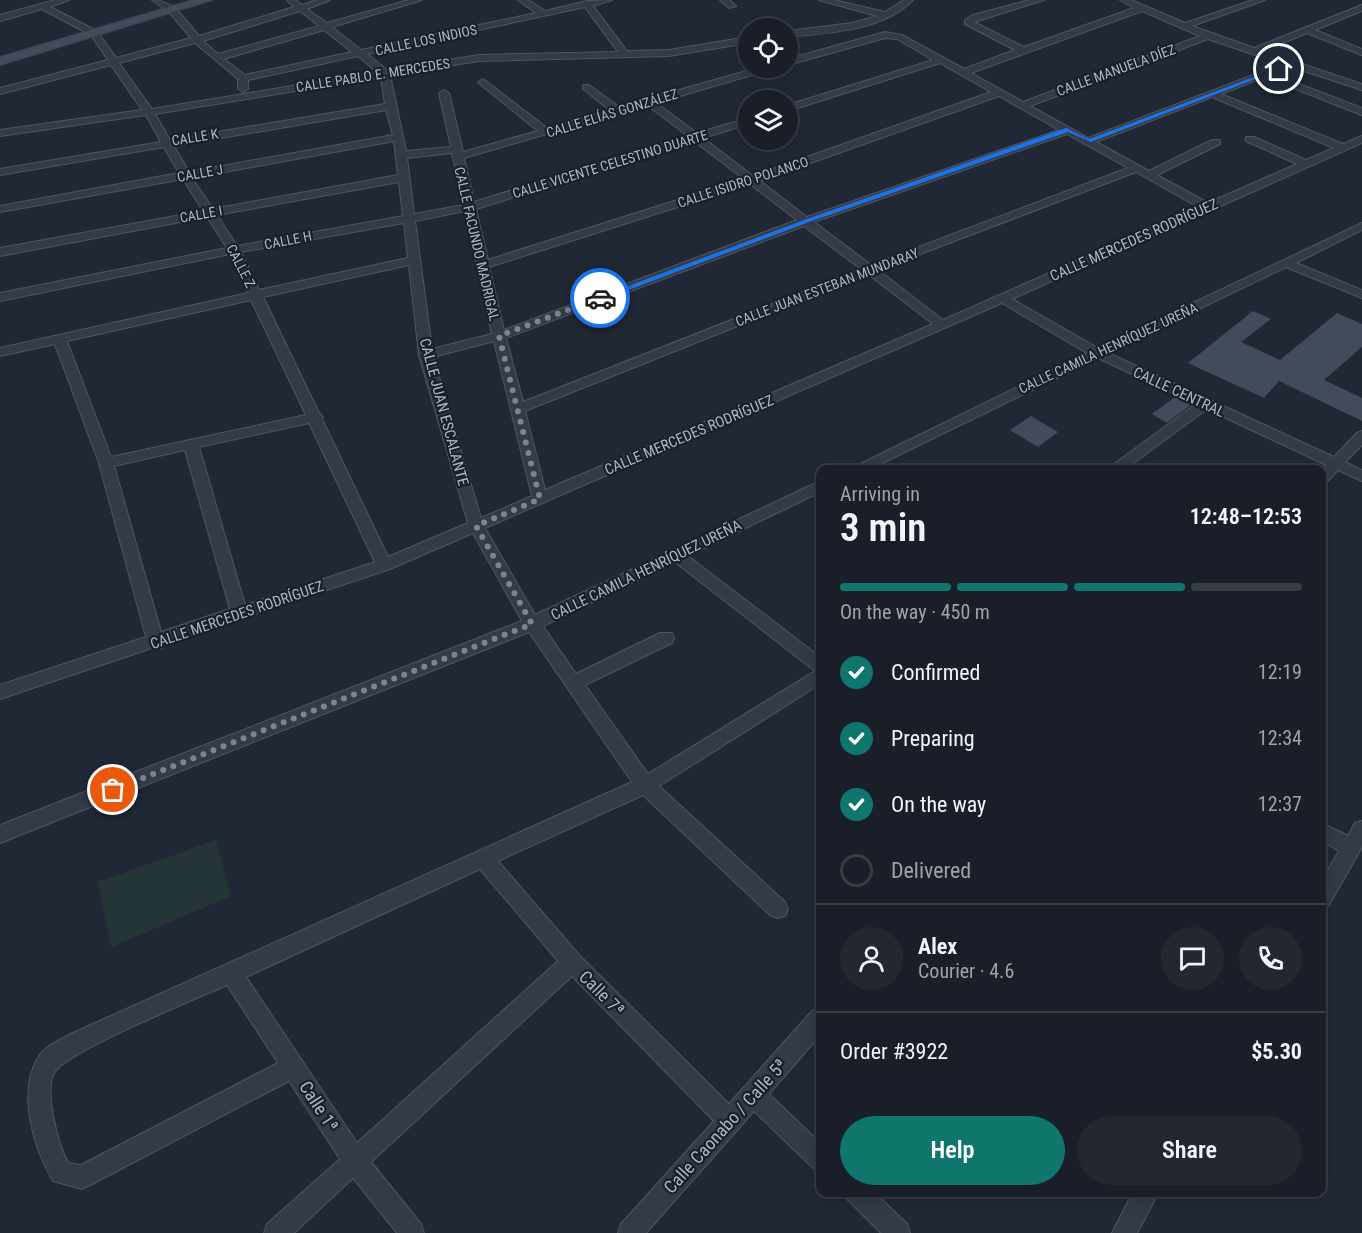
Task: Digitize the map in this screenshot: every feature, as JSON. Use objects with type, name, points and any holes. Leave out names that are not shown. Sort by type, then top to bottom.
[{"type":"street","points":[[0,18],[65,0]]},
{"type":"street","points":[[156,0],[173,10],[196,40],[243,78],[244,96]]},
{"type":"street","points":[[0,61],[206,0]]},
{"type":"street","points":[[291,0],[386,73]]},
{"type":"street","points":[[0,91],[196,40],[326,0]]},
{"type":"street","points":[[216,58],[418,0]]},
{"type":"street","points":[[522,0],[544,14]]},
{"type":"street","name":"CALLE LOS INDIOS","points":[[243,78],[608,0]]},
{"type":"street","points":[[824,0],[885,15]]},
{"type":"street","points":[[798,32],[853,24],[885,15],[909,0]]},
{"type":"street","points":[[1007,0],[1020,6]]},
{"type":"street","points":[[1022,50],[968,22],[976,17],[1040,0]]},
{"type":"street","points":[[1124,0],[1208,36],[1362,87]]},
{"type":"street","points":[[1184,26],[1261,0]]},
{"type":"street","points":[[587,4],[625,55]]},
{"type":"street","points":[[44,7],[94,33]]},
{"type":"street","points":[[964,72],[1141,8]]},
{"type":"street","points":[[1255,51],[1362,9]]},
{"type":"street","points":[[1306,30],[1362,52]]},
{"type":"street","name":"CALLE Z","points":[[94,33],[149,112],[186,176],[234,250],[316,417],[384,565]]},
{"type":"street","points":[[798,59],[885,35],[900,37],[1208,208]]},
{"type":"street","name":"CALLE MANUELA DÍEZ","points":[[1023,105],[1208,36]]},
{"type":"street","name":"CALLE PABLO E. MERCEDES","points":[[0,133],[49,124],[149,112],[479,58],[669,53],[738,42]]},
{"type":"street","points":[[798,105],[941,60]]},
{"type":"street","points":[[1089,141],[1293,63]]},
{"type":"street","name":"CALLE JUAN ESCALANTE","points":[[386,73],[390,106],[402,155],[402,178],[426,355],[476,526],[532,624],[645,785],[778,909]]},
{"type":"street","points":[[1265,74],[1362,112]]},
{"type":"street","name":"CALLE ELÍAS GONZÁLEZ","points":[[402,155],[456,154],[547,133],[738,76]]},
{"type":"street","points":[[483,82],[547,133]]},
{"type":"street","points":[[586,87],[618,111]]},
{"type":"street","name":"CALLE ISIDRO POLANCO","points":[[483,265],[752,180],[1001,92]]},
{"type":"street","name":"CALLE FACUNDO MADRIGAL","points":[[444,93],[499,336],[540,499]]},
{"type":"street","points":[[1212,94],[1344,148]]},
{"type":"street","points":[[648,101],[941,324]]},
{"type":"street","name":"CALLE K","points":[[0,172],[390,106]]},
{"type":"street","name":"CALLE VICENTE CELESTINO DUARTE","points":[[471,207],[738,124]]},
{"type":"street","points":[[426,355],[499,336],[806,221],[1068,130]]},
{"type":"street","name":"CALLE J","points":[[0,209],[399,137]]},
{"type":"street","points":[[1250,139],[1306,164]]},
{"type":"street","name":"CALLE MERCEDES RODRÍGUEZ","points":[[0,692],[156,643],[384,565],[788,393],[1362,139]]},
{"type":"street","points":[[1149,175],[1216,142]]},
{"type":"street","name":"CALLE JUAN ESTEBAN MUNDARAY","points":[[518,409],[871,269],[1137,168]]},
{"type":"street","name":"CALLE I","points":[[0,252],[402,178]]},
{"type":"street","name":"CALLE H","points":[[0,297],[234,250],[471,207]]},
{"type":"street","name":"CALLE CAMILA HENRÍQUEZ UREÑA","points":[[865,465],[1362,226]]},
{"type":"street","points":[[0,352],[413,260]]},
{"type":"street","points":[[1286,263],[1362,294]]},
{"type":"street","name":"CALLE CENTRAL","points":[[1002,298],[1097,353],[1362,476]]},
{"type":"street","points":[[60,340],[106,463],[156,643]]},
{"type":"street","points":[[1120,465],[1205,404]]},
{"type":"street","points":[[106,463],[316,417]]},
{"type":"street","points":[[1326,473],[1362,436]]},
{"type":"street","points":[[191,446],[240,614]]},
{"type":"street","name":"CALLE CAMILA HENRÍQUEZ UREÑA","points":[[0,834],[532,624],[816,488]]},
{"type":"street","points":[[676,555],[816,663]]},
{"type":"street","points":[[573,683],[666,638]]},
{"type":"street","points":[[293,1067],[82,1177],[61,1173],[52,1161],[42,1124],[42,1077],[46,1065],[81,1041],[645,785],[816,678]]},
{"type":"street","points":[[1326,890],[1362,829]]},
{"type":"street","points":[[1326,833],[1351,848]]},
{"type":"street","name":"Calle 7ª","points":[[483,858],[572,962],[729,1120]]},
{"type":"street","points":[[276,1233],[572,962]]},
{"type":"street","name":"Calle 1ª","points":[[232,974],[355,1161],[412,1233]]},
{"type":"street","name":"Calle Caonabo / Calle 5ª","points":[[630,1233],[816,1023]]},
{"type":"street","points":[[752,1093],[816,1155]]},
{"type":"street","points":[[861,1197],[898,1233]]},
{"type":"street","points":[[1124,1233],[1145,1197]]},
{"type":"shaded area","points":[[216,840],[231,896],[111,947],[98,882]]},
{"type":"building","points":[[1253,311],[1271,319],[1241,342],[1280,360],[1337,313],[1362,324],[1362,347],[1324,380],[1362,398],[1362,421],[1279,381],[1264,398],[1188,363]]},
{"type":"building","points":[[1175,397],[1192,404],[1167,423],[1152,414]]},
{"type":"building","points":[[1031,416],[1058,432],[1038,447],[1010,430]]},
{"type":"way so far","points":[[113,790],[532,624],[476,526],[540,499],[499,336],[600,298]]},
{"type":"route","points":[[600,298],[806,221],[1068,130],[1089,141],[1279,69]]}]
